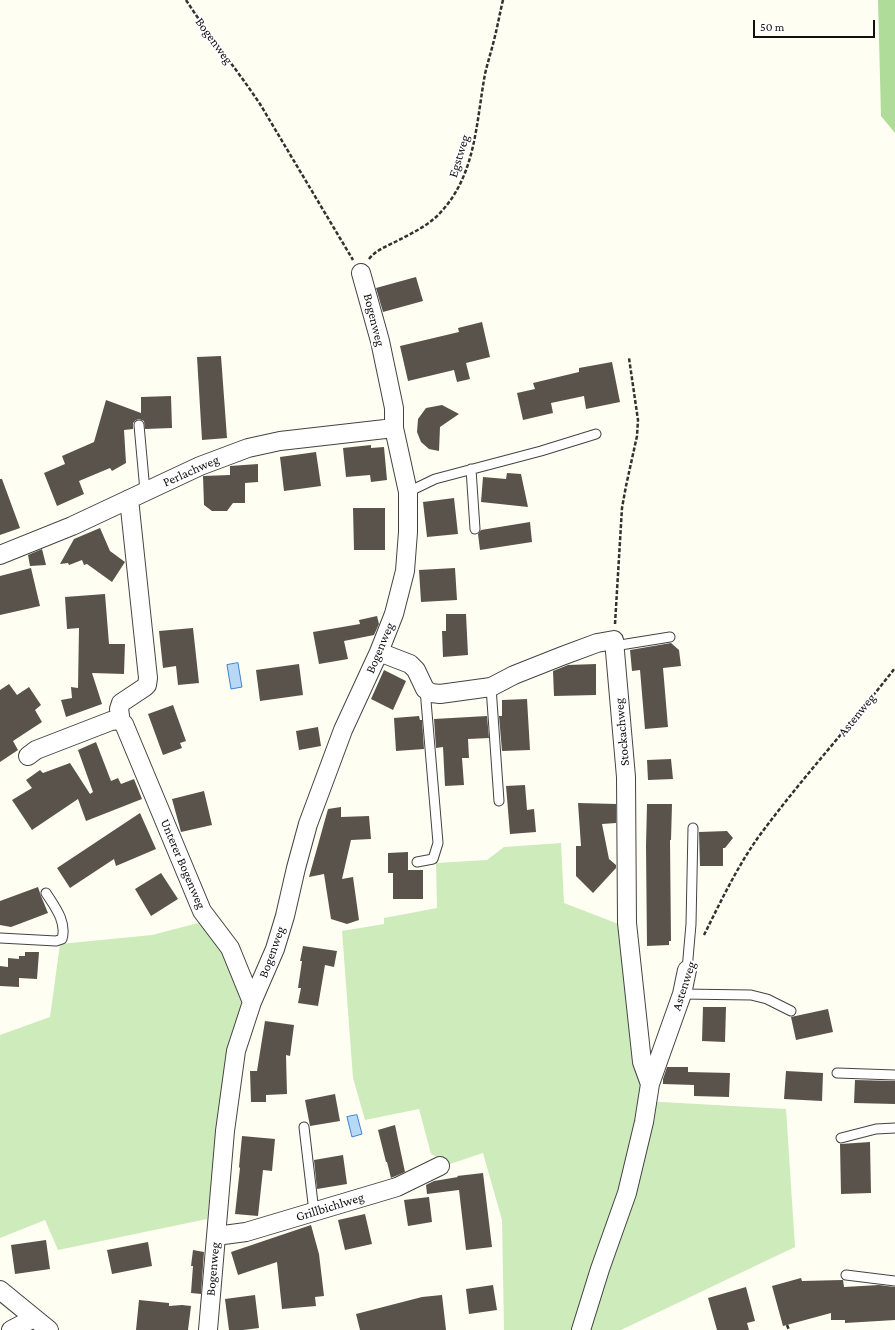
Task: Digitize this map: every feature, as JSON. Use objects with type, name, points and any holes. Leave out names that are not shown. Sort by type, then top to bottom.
[{"type":"street","name":"Bogenweg","points":[[208,1330],[225,1131],[239,1040],[252,1002],[275,949],[285,916],[306,831],[320,791],[343,730],[379,652],[394,614],[405,571],[408,532],[408,492],[394,428],[394,408],[380,341],[362,273]]},
{"type":"street","name":"Perlachweg","points":[[0,555],[72,526],[206,463],[248,448],[280,441],[394,428]]},
{"type":"street","name":"Unterer Bogenweg","points":[[129,499],[148,678],[147,685],[145,687],[121,703],[119,709],[121,722],[124,724],[202,911],[230,948],[252,1002]]},
{"type":"street","points":[[379,652],[414,666],[425,689],[431,693],[440,694],[491,687],[514,675],[597,643],[614,643]]},
{"type":"street","name":"Stockachweg","points":[[614,643],[626,777],[627,923],[642,1062],[650,1084]]},
{"type":"street","points":[[28,756],[36,750],[105,724],[114,721],[121,722]]},
{"type":"street","name":"Astenweg","points":[[581,1330],[600,1269],[627,1193],[644,1122],[650,1084],[682,994],[687,970]]},
{"type":"street","name":"Grillbichlweg","points":[[216,1236],[246,1232],[397,1187],[440,1166]]},
{"type":"street","points":[[0,1290],[49,1330]]},
{"type":"street","points":[[11,1330],[34,1318]]},
{"type":"lane","points":[[139,425],[145,491]]},
{"type":"lane","points":[[408,492],[435,479],[542,451],[596,434]]},
{"type":"lane","points":[[471,469],[475,529]]},
{"type":"lane","points":[[614,643],[670,637]]},
{"type":"lane","points":[[491,687],[498,801]]},
{"type":"lane","points":[[417,862],[432,859],[438,844],[425,689]]},
{"type":"lane","points":[[687,970],[691,924],[693,828]]},
{"type":"lane","points":[[0,938],[56,941],[62,939],[64,932],[60,915],[46,894]]},
{"type":"lane","points":[[682,994],[751,995],[767,999],[791,1011]]},
{"type":"lane","points":[[837,1073],[895,1075]]},
{"type":"lane","points":[[304,1127],[314,1212]]},
{"type":"lane","points":[[841,1138],[876,1129],[895,1128]]},
{"type":"lane","points":[[846,1275],[895,1281]]},
{"type":"path","name":"Bogenweg","points":[[186,0],[205,30],[260,104],[362,273]]},
{"type":"path","name":"Egstweg","points":[[362,273],[370,257],[379,250],[418,230],[430,222],[446,206],[460,186],[468,167],[474,144],[486,72],[503,0]]},
{"type":"path","points":[[614,643],[622,508],[637,436],[638,420],[629,358]]},
{"type":"path","name":"Astenweg","points":[[702,937],[719,904],[756,841],[895,668]]},
{"type":"path","points":[[787,1325],[789,1330]]},
{"type":"green space","points":[[878,0],[895,0],[895,133],[881,116]]},
{"type":"green space","points":[[561,843],[564,903],[621,925],[644,1101],[786,1109],[795,1247],[621,1330],[504,1330],[502,1220],[483,1153],[450,1164],[431,1154],[419,1109],[365,1120],[353,1078],[342,931],[384,924],[384,918],[437,908],[436,863],[487,860],[504,847]]},
{"type":"green space","points":[[202,922],[225,948],[244,1005],[226,1061],[207,1219],[58,1250],[45,1220],[0,1238],[0,1035],[50,1017],[60,944],[152,935]]},
{"type":"water","points":[[238,663],[242,687],[231,689],[227,665]]},
{"type":"water","points":[[357,1115],[362,1134],[352,1137],[347,1117]]},
{"type":"building","points":[[416,277],[423,301],[383,312],[376,288]]},
{"type":"building","points":[[482,322],[490,357],[466,363],[470,379],[457,382],[454,370],[408,381],[400,346],[459,332],[458,328]]},
{"type":"building","points":[[221,356],[227,438],[202,440],[197,357]]},
{"type":"building","points":[[612,362],[620,402],[586,409],[584,396],[551,403],[553,413],[523,420],[517,393],[535,389],[533,383],[579,372],[579,368]]},
{"type":"building","points":[[171,396],[172,428],[145,429],[144,421],[139,419],[136,420],[133,423],[133,429],[124,430],[126,463],[112,471],[110,468],[79,481],[84,494],[57,506],[44,473],[65,464],[62,456],[94,442],[106,400],[141,413],[141,397]]},
{"type":"building","points":[[442,405],[459,414],[440,427],[439,451],[429,449],[421,442],[417,432],[418,419],[426,408]]},
{"type":"building","points":[[371,445],[371,448],[384,447],[387,480],[371,482],[370,475],[346,477],[343,448]]},
{"type":"building","points":[[316,452],[321,486],[284,491],[280,457]]},
{"type":"building","points":[[258,464],[258,482],[245,483],[245,503],[233,503],[227,511],[212,511],[204,505],[203,476],[230,475],[230,466]]},
{"type":"building","points":[[507,473],[521,474],[528,507],[481,502],[483,477],[506,479]]},
{"type":"building","points":[[0,479],[2,479],[20,528],[0,535]]},
{"type":"building","points":[[454,498],[458,534],[427,537],[423,502]]},
{"type":"building","points":[[353,508],[385,508],[385,550],[354,550]]},
{"type":"building","points":[[530,522],[532,542],[480,550],[478,534],[481,530]]},
{"type":"building","points":[[100,528],[110,551],[125,562],[112,582],[87,564],[84,565],[82,560],[69,565],[68,563],[60,564],[74,539]]},
{"type":"building","points":[[42,549],[46,565],[30,566],[28,555]]},
{"type":"building","points":[[31,568],[40,606],[0,615],[0,576]]},
{"type":"building","points":[[455,568],[457,600],[421,602],[419,570]]},
{"type":"building","points":[[105,594],[109,644],[125,644],[124,674],[92,673],[102,704],[66,717],[61,700],[72,698],[71,687],[78,688],[79,628],[67,629],[65,597]]},
{"type":"building","points":[[446,614],[466,614],[468,655],[443,657],[442,631],[446,631]]},
{"type":"building","points":[[377,616],[379,624],[374,635],[344,641],[348,659],[319,664],[313,632],[360,624],[359,620]]},
{"type":"building","points":[[193,628],[199,683],[178,685],[176,666],[163,668],[159,631]]},
{"type":"building","points":[[671,643],[679,650],[681,666],[663,668],[668,727],[645,729],[640,670],[632,671],[630,650]]},
{"type":"building","points":[[299,664],[303,695],[260,701],[256,670]]},
{"type":"building","points":[[596,664],[596,695],[554,696],[553,671],[568,665]]},
{"type":"building","points":[[384,670],[406,681],[393,710],[371,699]]},
{"type":"building","points":[[9,684],[17,695],[29,687],[41,705],[35,710],[42,722],[13,741],[18,750],[0,762],[0,690]]},
{"type":"building","points":[[527,699],[530,750],[502,751],[499,716],[502,716],[502,700]]},
{"type":"building","points":[[173,705],[186,741],[180,743],[182,748],[163,755],[148,714]]},
{"type":"building","points":[[419,716],[420,720],[422,720],[424,749],[396,751],[394,718]]},
{"type":"building","points":[[487,716],[489,738],[468,739],[469,758],[462,758],[464,785],[445,786],[443,747],[436,748],[434,719]]},
{"type":"building","points":[[318,727],[321,746],[299,750],[296,731]]},
{"type":"building","points":[[96,742],[111,781],[118,778],[121,784],[134,779],[142,799],[86,821],[78,799],[32,830],[12,800],[32,788],[26,780],[40,770],[43,773],[70,763],[90,794],[93,792],[78,750]]},
{"type":"building","points":[[671,759],[673,779],[648,780],[647,760]]},
{"type":"building","points":[[525,785],[527,810],[534,809],[536,832],[510,834],[506,786]]},
{"type":"building","points":[[204,791],[212,825],[181,832],[172,799]]},
{"type":"building","points":[[578,803],[616,804],[616,823],[602,824],[609,859],[616,865],[616,868],[593,893],[576,876],[576,846],[581,846]]},
{"type":"building","points":[[647,804],[672,804],[670,840],[671,941],[669,941],[669,945],[647,946]]},
{"type":"building","points":[[341,807],[341,817],[369,816],[371,839],[351,840],[342,879],[353,877],[359,920],[347,924],[331,919],[324,874],[309,877],[328,809]]},
{"type":"building","points":[[140,813],[156,849],[116,866],[114,859],[70,888],[57,868]]},
{"type":"building","points":[[727,831],[733,838],[725,848],[723,848],[723,866],[700,866],[699,832]]},
{"type":"building","points":[[408,852],[408,870],[423,870],[423,899],[393,899],[393,873],[388,873],[388,853]]},
{"type":"building","points":[[161,873],[178,899],[151,916],[135,889]]},
{"type":"building","points":[[38,887],[48,913],[11,927],[0,925],[0,901]]},
{"type":"building","points":[[303,946],[337,951],[334,967],[325,965],[318,1006],[298,1003],[301,988],[298,988],[302,961],[300,961]]},
{"type":"building","points":[[25,952],[39,952],[37,979],[19,978],[19,987],[0,986],[0,966],[8,967],[8,958],[19,959],[19,956],[25,956]]},
{"type":"building","points":[[703,1007],[726,1007],[725,1042],[702,1041]]},
{"type":"building","points":[[828,1009],[833,1032],[796,1040],[791,1017]]},
{"type":"building","points":[[265,1021],[294,1025],[290,1056],[286,1055],[287,1094],[266,1095],[266,1102],[251,1102],[250,1071],[257,1071]]},
{"type":"building","points":[[667,1067],[688,1067],[688,1072],[730,1073],[729,1097],[694,1096],[694,1085],[663,1084]]},
{"type":"building","points":[[786,1071],[823,1073],[822,1101],[784,1099]]},
{"type":"building","points":[[855,1080],[895,1081],[895,1104],[854,1103]]},
{"type":"building","points":[[335,1094],[340,1121],[310,1126],[305,1100]]},
{"type":"building","points":[[395,1125],[405,1172],[391,1178],[378,1130]]},
{"type":"building","points":[[242,1136],[275,1139],[272,1171],[263,1170],[258,1216],[235,1214]]},
{"type":"building","points":[[870,1142],[871,1193],[841,1194],[840,1144]]},
{"type":"building","points":[[343,1155],[347,1184],[317,1189],[314,1160]]},
{"type":"building","points":[[483,1173],[492,1247],[466,1250],[459,1190],[427,1194],[426,1185],[434,1181],[458,1177],[457,1176]]},
{"type":"building","points":[[429,1197],[432,1222],[408,1226],[404,1200]]},
{"type":"building","points":[[365,1214],[372,1244],[345,1250],[338,1220]]},
{"type":"building","points":[[311,1225],[319,1254],[324,1296],[315,1297],[316,1306],[282,1309],[277,1262],[238,1275],[231,1252]]},
{"type":"building","points":[[46,1240],[50,1269],[15,1274],[11,1245]]},
{"type":"building","points":[[148,1242],[152,1266],[112,1274],[107,1250]]},
{"type":"building","points":[[193,1250],[204,1252],[201,1294],[191,1293],[193,1266],[191,1266]]},
{"type":"building","points":[[801,1278],[802,1281],[843,1280],[844,1287],[879,1285],[895,1287],[895,1320],[845,1323],[845,1320],[831,1320],[831,1313],[783,1326],[772,1286]]},
{"type":"building","points":[[493,1285],[497,1310],[469,1314],[466,1289]]},
{"type":"building","points":[[746,1287],[755,1321],[747,1323],[749,1330],[717,1330],[708,1298]]},
{"type":"building","points":[[255,1295],[259,1328],[229,1330],[225,1299]]},
{"type":"building","points":[[442,1295],[446,1330],[360,1330],[356,1314],[422,1297]]},
{"type":"building","points":[[139,1300],[169,1303],[169,1306],[191,1306],[188,1330],[136,1330]]}]
